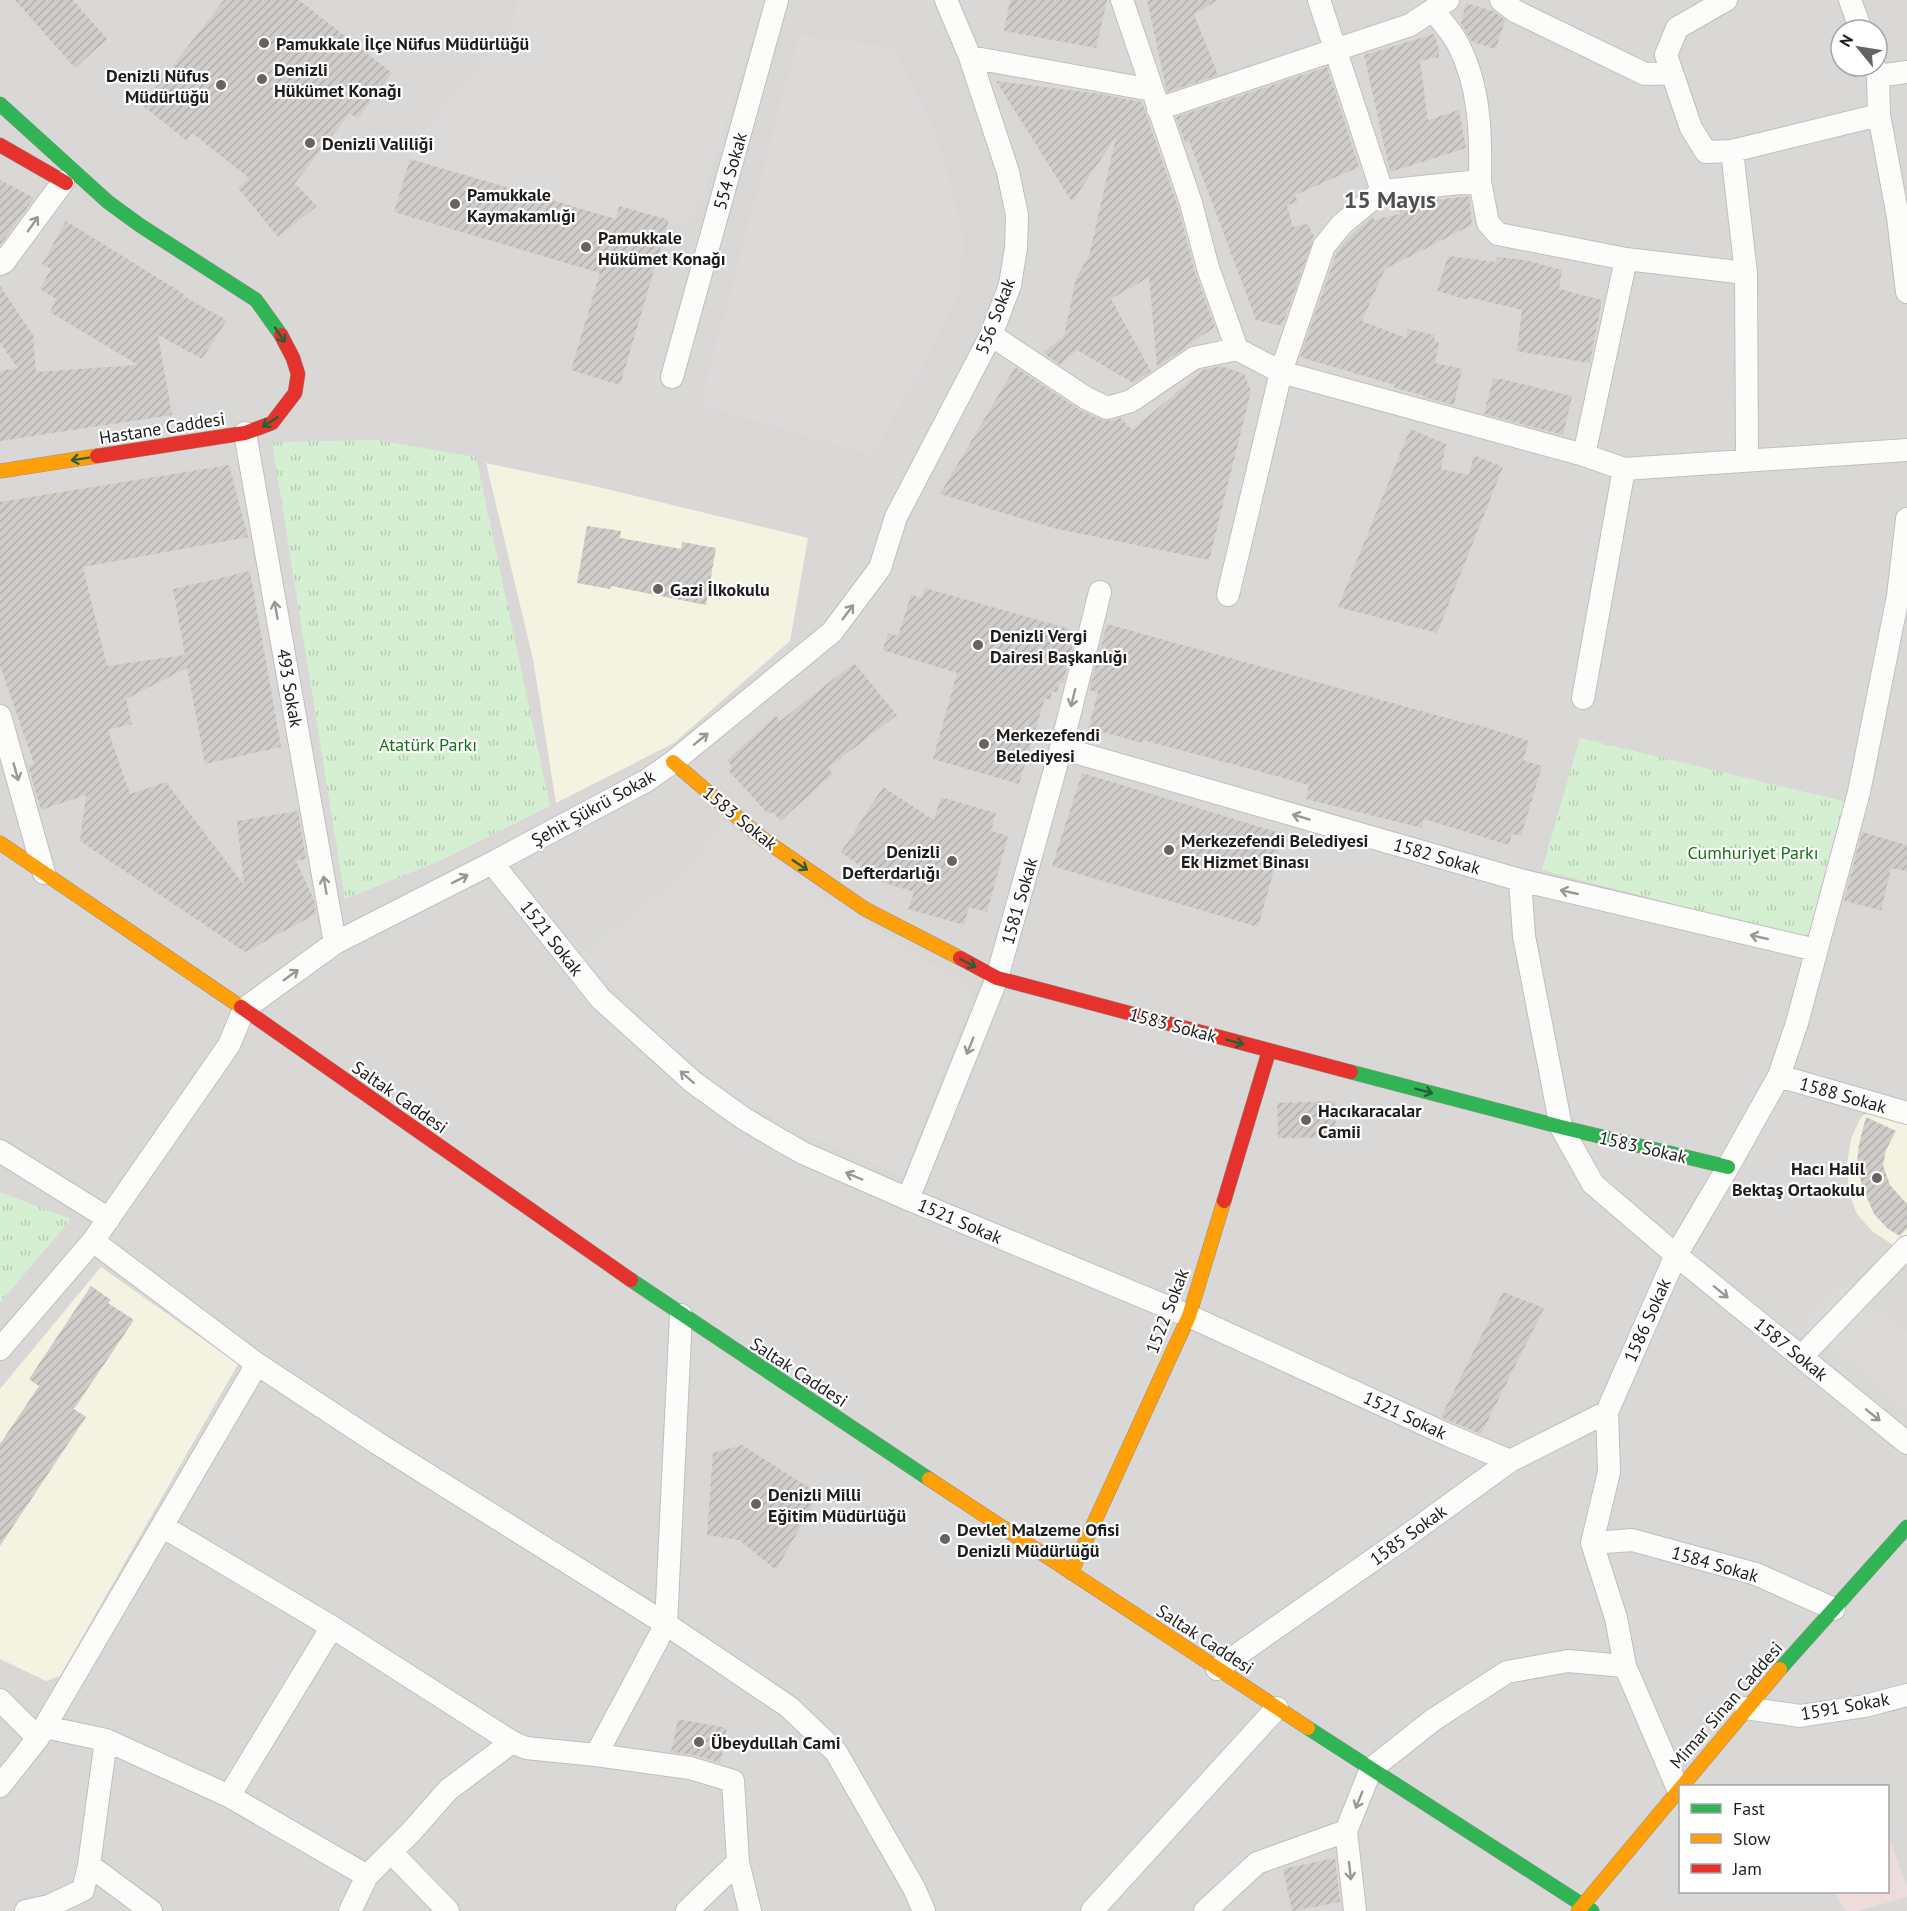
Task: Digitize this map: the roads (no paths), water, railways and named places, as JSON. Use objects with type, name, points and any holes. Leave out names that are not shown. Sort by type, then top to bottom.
[{"type":"main road","points":[[0,104],[108,202]]},
{"type":"main road","points":[[0,145],[63,182],[108,202]]},
{"type":"main road","name":"Hastane Caddesi","points":[[0,471],[245,433],[272,423],[295,393],[298,374],[286,343],[256,300],[108,202]]},
{"type":"main road","name":"1583 Sokak","points":[[673,762],[763,839],[865,909],[997,978],[1561,1127],[1728,1167]]},
{"type":"main road","name":"Saltak Caddesi","points":[[0,843],[244,1009],[681,1316],[1584,1909]]},
{"type":"main road","name":"1522 Sokak","points":[[1071,1573],[1189,1316],[1269,1051]]},
{"type":"main road","name":"Mimar Sinan Caddesi","points":[[1682,1785],[1746,1708],[1907,1527]]},
{"type":"main road","name":"Mimar Sinan Caddesi","points":[[1584,1909],[1678,1790]]},
{"type":"street","name":"554 Sokak","points":[[672,377],[777,0]]},
{"type":"street","points":[[1122,0],[1191,203],[1208,268],[1237,349]]},
{"type":"street","points":[[1319,0],[1382,191]]},
{"type":"street","points":[[1501,0],[1515,11],[1645,74],[1672,73]]},
{"type":"street","points":[[1726,0],[1677,28],[1666,55],[1691,128],[1706,152],[1732,151],[1879,115]]},
{"type":"street","points":[[1850,0],[1857,18]]},
{"type":"street","name":"556 Sokak","points":[[889,544],[896,517],[991,335],[1010,285],[1016,248],[1017,215],[1008,172],[950,3]]},
{"type":"street","points":[[970,57],[1155,100],[1336,51],[1410,25],[1440,5],[1471,74],[1481,131],[1480,181],[1488,223],[1498,234],[1626,260],[1746,273]]},
{"type":"street","points":[[1889,71],[1907,72]]},
{"type":"street","points":[[1876,78],[1879,115],[1898,217],[1907,292]]},
{"type":"street","points":[[1732,151],[1746,273],[1747,459]]},
{"type":"street","points":[[1228,595],[1281,372],[1324,246],[1342,224],[1382,191],[1480,181]]},
{"type":"street","points":[[0,264],[27,233],[63,182]]},
{"type":"street","points":[[1584,455],[1626,260]]},
{"type":"street","points":[[991,335],[1086,398],[1107,408],[1131,401],[1194,358],[1237,349],[1281,372],[1584,455],[1624,469],[1907,450]]},
{"type":"street","name":"493 Sokak","points":[[245,433],[335,943]]},
{"type":"street","points":[[1582,698],[1624,469]]},
{"type":"street","points":[[1676,1255],[1779,1076],[1797,1023],[1860,792],[1881,680],[1903,596],[1907,519]]},
{"type":"street","name":"Şehit Şükrü Sokak","points":[[244,1009],[335,943],[646,781],[673,762],[832,632],[880,568],[889,544]]},
{"type":"street","name":"1581 Sokak","points":[[908,1199],[997,978],[1061,748],[1100,592]]},
{"type":"street","points":[[0,716],[44,873]]},
{"type":"street","name":"1582 Sokak","points":[[1061,748],[1520,880],[1816,950]]},
{"type":"street","name":"1521 Sokak","points":[[492,863],[601,999],[693,1082],[743,1118],[803,1153],[1189,1316],[1448,1435],[1510,1461]]},
{"type":"street","name":"1586 Sokak","points":[[1520,880],[1524,936],[1561,1127],[1593,1184],[1676,1255],[1607,1412],[1609,1472],[1592,1543]]},
{"type":"street","points":[[0,1349],[93,1241],[109,1219],[229,1045],[244,1009]]},
{"type":"street","name":"1588 Sokak","points":[[1779,1076],[1907,1113]]},
{"type":"street","points":[[0,1151],[109,1219]]},
{"type":"street","points":[[93,1241],[257,1364],[387,1450],[666,1623],[789,1707],[836,1752],[914,1888],[924,1911]]},
{"type":"street","points":[[1801,1357],[1907,1247]]},
{"type":"street","name":"1587 Sokak","points":[[1676,1255],[1907,1443]]},
{"type":"street","points":[[596,1755],[666,1623],[681,1316]]},
{"type":"street","points":[[0,1786],[41,1732],[257,1364]]},
{"type":"street","name":"1585 Sokak","points":[[1217,1669],[1388,1550],[1510,1461],[1607,1412]]},
{"type":"street","points":[[162,1526],[332,1626],[512,1742],[526,1748],[690,1768],[733,1781],[738,1862],[750,1911]]},
{"type":"street","name":"1584 Sokak","points":[[1592,1543],[1632,1540],[1756,1574],[1834,1609]]},
{"type":"street","points":[[1592,1543],[1616,1618],[1625,1666],[1678,1790]]},
{"type":"street","points":[[230,1796],[332,1626]]},
{"type":"street","points":[[1355,1911],[1346,1831],[1371,1769],[1433,1720],[1507,1672],[1568,1661],[1625,1666]]},
{"type":"street","name":"1591 Sokak","points":[[1746,1708],[1800,1716],[1865,1706],[1907,1695]]},
{"type":"street","points":[[0,1700],[41,1732],[106,1740],[230,1796],[367,1876]]},
{"type":"street","points":[[1092,1911],[1277,1708]]},
{"type":"street","points":[[26,1911],[49,1906],[83,1890],[89,1865],[106,1740]]},
{"type":"street","points":[[350,1911],[367,1876],[448,1790],[512,1742]]},
{"type":"street","points":[[1205,1911],[1257,1863],[1346,1831]]},
{"type":"street","points":[[392,1852],[448,1911]]},
{"type":"street","points":[[687,1911],[738,1862]]},
{"type":"street","points":[[89,1865],[151,1911]]},
{"type":"place","name":"Pamukkale İlçe Nüfus Müdürlüğü","points":[[264,43]]},
{"type":"place","name":"Denizli Hükümet Konağı","points":[[262,79]]},
{"type":"place","name":"Denizli Nüfus Müdürlüğü","points":[[221,85]]},
{"type":"place","name":"Denizli Valiliği","points":[[310,143]]},
{"type":"place","name":"Pamukkale Kaymakamlığı","points":[[455,204]]},
{"type":"place","name":"Pamukkale Hükümet Konağı","points":[[586,247]]},
{"type":"place","name":"Gazi İlkokulu","points":[[658,589]]},
{"type":"place","name":"Denizli Vergi Dairesi Başkanlığı","points":[[978,645]]},
{"type":"place","name":"Merkezefendi Belediyesi","points":[[984,744]]},
{"type":"place","name":"Merkezefendi Belediyesi Ek Hizmet Binası","points":[[1169,850]]},
{"type":"place","name":"Denizli Defterdarlığı","points":[[952,861]]},
{"type":"place","name":"Hacıkaracalar Camii","points":[[1306,1120]]},
{"type":"place","name":"Hacı Halil Bektaş Ortaokulu","points":[[1877,1178]]},
{"type":"place","name":"Denizli Milli Eğitim Müdürlüğü","points":[[756,1504]]},
{"type":"place","name":"Devlet Malzeme Ofisi Denizli Müdürlüğü","points":[[945,1539]]},
{"type":"place","name":"Übeydullah Cami","points":[[699,1742]]},
{"type":"district","name":"15 Mayıs","points":[[1390,199]]},
{"type":"park label","name":"Atatürk Parkı","points":[[428,744]]},
{"type":"park label","name":"Cumhuriyet Parkı","points":[[1753,852]]}]
